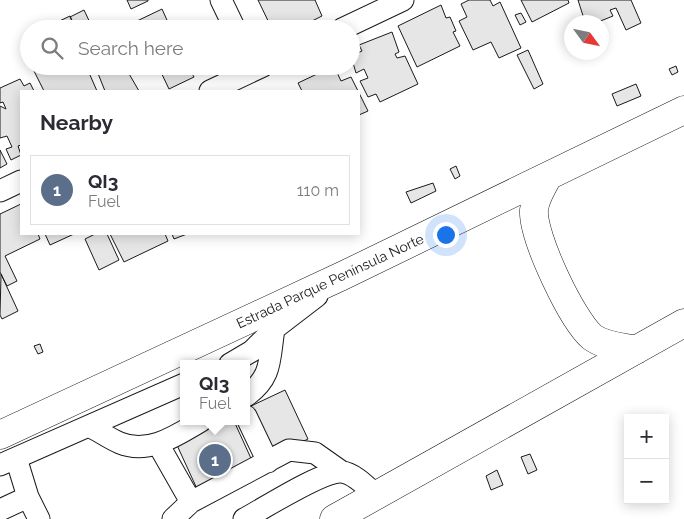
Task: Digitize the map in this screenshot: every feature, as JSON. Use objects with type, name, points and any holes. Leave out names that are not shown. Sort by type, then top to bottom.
[{"type":"main road","name":"Estrada Parque Península Norte","points":[[0,435],[342,276],[684,110]]},
{"type":"main road","points":[[547,178],[536,199],[535,222],[544,252],[562,289],[579,320],[593,338],[603,343],[636,350]]},
{"type":"main road","points":[[334,519],[684,324]]},
{"type":"street","points":[[221,0],[231,20]]},
{"type":"street","points":[[360,20],[403,0]]},
{"type":"street","points":[[212,90],[243,75]]},
{"type":"street","points":[[0,191],[20,181]]},
{"type":"street","points":[[237,360],[252,351],[274,329],[342,276]]},
{"type":"street","points":[[250,393],[259,386],[268,373],[274,329]]},
{"type":"street","points":[[39,519],[8,462],[180,386]]},
{"type":"street","points":[[250,424],[268,462]]},
{"type":"street","points":[[89,426],[120,443],[138,448],[158,444],[194,425]]},
{"type":"street","points":[[158,444],[191,502]]},
{"type":"street","points":[[173,519],[191,502],[289,450],[303,450],[324,458],[342,472],[364,484],[376,496]]},
{"type":"street","points":[[244,519],[295,490],[332,473],[342,472]]},
{"type":"street","points":[[0,510],[28,497]]},
{"type":"building","points":[[127,0],[148,0],[148,1],[131,9]]},
{"type":"building","points":[[258,0],[315,0],[322,16],[314,20],[268,20]]},
{"type":"building","points":[[469,0],[490,0],[493,6],[500,2],[521,48],[499,58],[491,42],[473,50],[459,21],[467,17],[461,4]]},
{"type":"building","points":[[521,0],[568,0],[569,3],[532,22]]},
{"type":"building","points":[[578,0],[631,0],[641,23],[626,30],[616,8],[610,10],[613,16],[609,18],[609,15],[583,15]]},
{"type":"building","points":[[441,5],[446,18],[450,17],[456,31],[453,32],[460,46],[417,67],[398,26]]},
{"type":"building","points":[[162,9],[167,20],[139,20]]},
{"type":"building","points":[[84,10],[89,20],[72,20],[70,17]]},
{"type":"building","points":[[521,13],[526,22],[520,25],[515,15]]},
{"type":"building","points":[[70,16],[72,20],[62,20]]},
{"type":"building","points":[[392,32],[399,52],[395,54],[397,58],[405,56],[418,84],[380,102],[376,94],[368,97],[360,81],[368,78],[364,69],[360,71],[360,52],[362,51],[360,45]]},
{"type":"building","points":[[528,50],[543,84],[534,89],[517,55]]},
{"type":"building","points":[[676,66],[678,72],[672,75],[669,69]]},
{"type":"building","points":[[36,75],[90,75],[97,90],[44,90]]},
{"type":"building","points":[[99,75],[130,75],[138,90],[105,90]]},
{"type":"building","points":[[162,75],[193,75],[194,77],[169,89]]},
{"type":"building","points":[[315,75],[338,75],[341,81],[351,77],[358,90],[302,90],[298,83]]},
{"type":"building","points":[[20,79],[24,86],[30,83],[34,90],[20,90],[20,145],[18,146],[20,156],[11,160],[6,149],[12,147],[7,136],[0,138],[0,106],[6,109],[3,102],[0,103],[0,88]]},
{"type":"building","points":[[636,84],[641,96],[617,106],[612,94]]},
{"type":"building","points":[[360,95],[368,111],[360,115]]},
{"type":"building","points":[[0,150],[7,164],[0,168]]},
{"type":"building","points":[[456,166],[460,176],[455,179],[450,169]]},
{"type":"building","points":[[433,183],[436,191],[411,203],[406,192]]},
{"type":"building","points":[[20,204],[20,235],[38,235],[40,239],[5,256],[17,281],[7,286],[0,272],[0,214]]},
{"type":"building","points":[[45,235],[72,235],[50,245]]},
{"type":"building","points":[[93,235],[107,235],[119,260],[99,270],[85,239]]},
{"type":"building","points":[[110,235],[165,235],[168,241],[124,262]]},
{"type":"building","points":[[172,235],[184,235],[174,239]]},
{"type":"building","points":[[1,274],[18,311],[2,319],[0,315]]},
{"type":"building","points":[[40,344],[43,352],[38,354],[34,346]]},
{"type":"building","points":[[285,390],[308,439],[275,455],[251,406]]},
{"type":"building","points":[[214,425],[236,425],[254,465],[198,491],[176,443]]},
{"type":"building","points":[[530,454],[537,470],[528,474],[521,457]]},
{"type":"building","points":[[497,470],[503,485],[491,490],[486,476]]},
{"type":"place","name":"QI3","points":[[215,460]]}]
